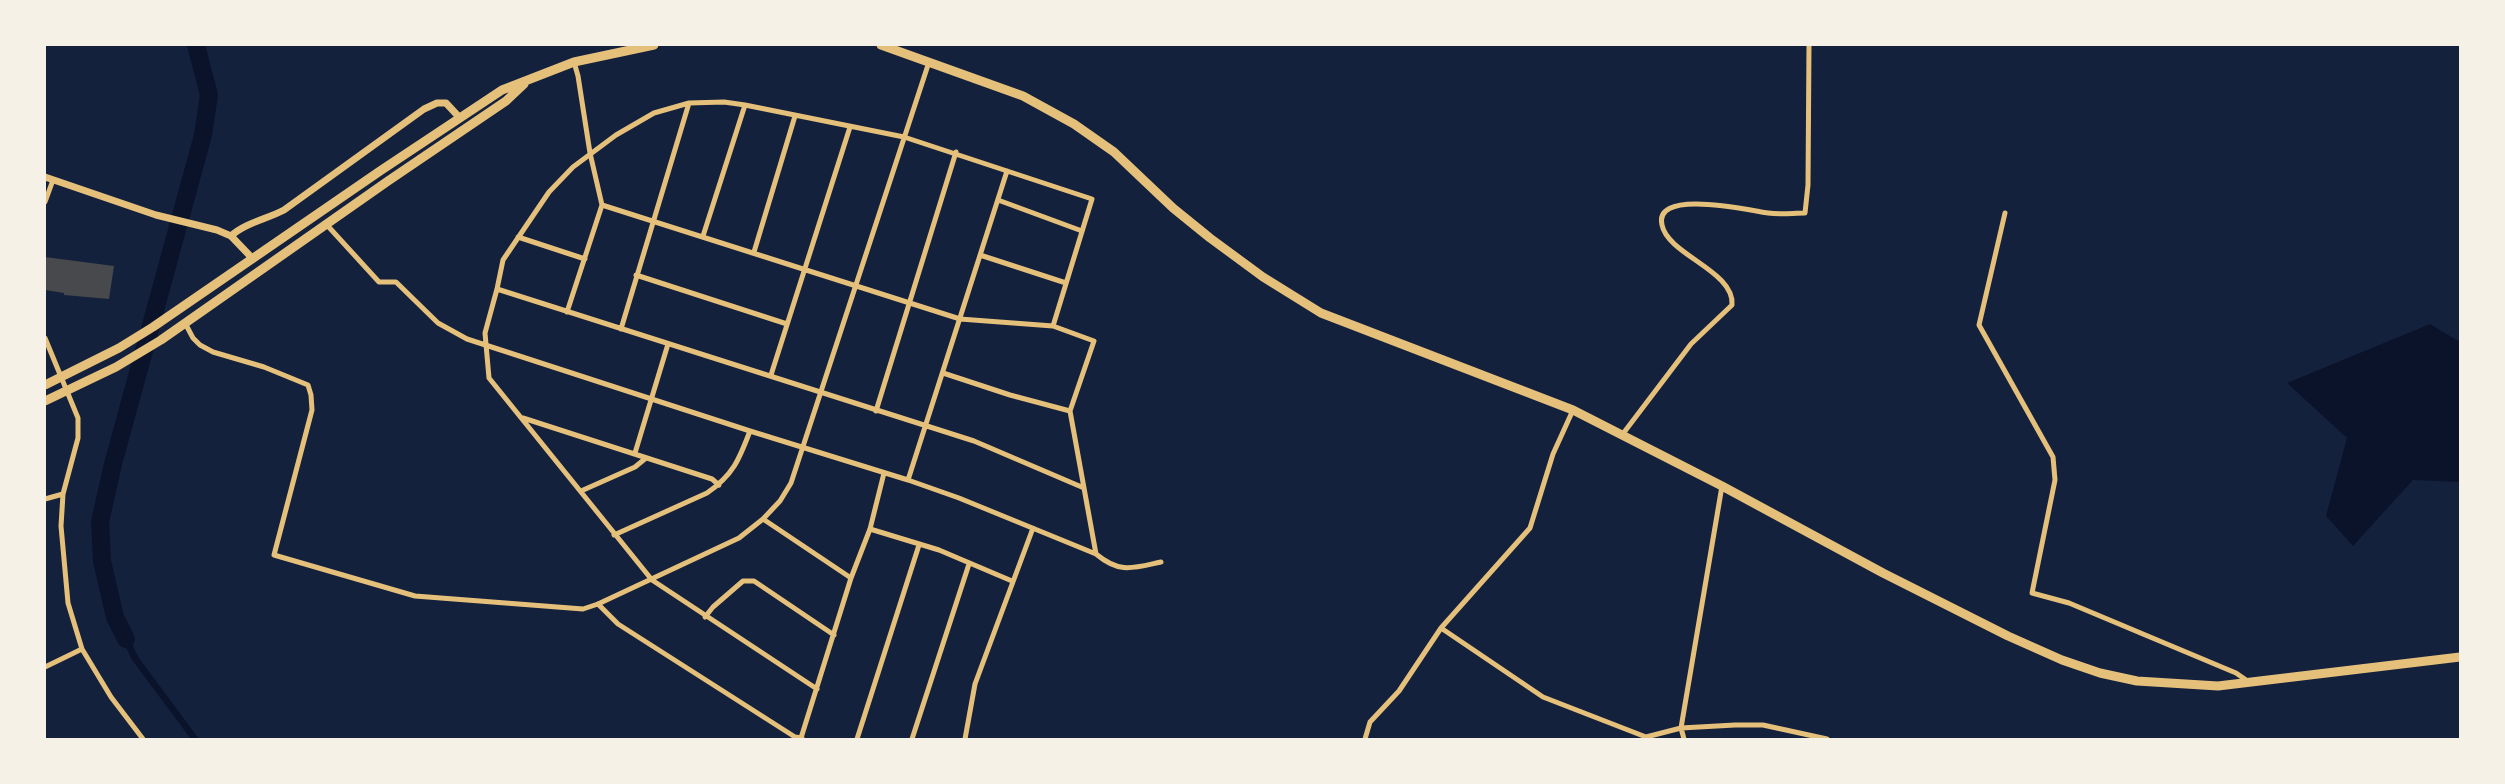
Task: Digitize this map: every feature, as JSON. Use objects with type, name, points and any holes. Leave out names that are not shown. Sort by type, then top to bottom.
[{"type":"main road","points":[[45,385],[119,348],[186,305],[459,117],[502,90],[573,62],[654,45]]},
{"type":"main road","points":[[881,45],[1023,96],[1095,136],[1173,208],[1210,238],[1263,277],[1321,313],[1573,410],[1722,486],[1883,573],[2008,636],[2062,660],[2100,673],[2137,681],[2218,686],[2460,657]]},
{"type":"main road","points":[[45,401],[116,368],[177,329],[506,101],[526,82]]},
{"type":"street","points":[[1622,435],[1691,345],[1732,305],[1733,295],[1727,285],[1687,254],[1663,230],[1661,222],[1663,215],[1680,204],[1695,203],[1772,214],[1805,213],[1808,185],[1809,45]]},
{"type":"street","points":[[567,312],[602,205],[590,153],[578,76],[573,62]]},
{"type":"street","points":[[185,323],[193,338],[213,352],[264,367],[308,385],[312,410],[274,555],[414,596],[583,609],[598,604],[739,538],[763,519],[780,501],[791,483],[929,62]]},
{"type":"street","points":[[817,689],[652,580],[489,378],[485,333],[502,260],[559,180],[590,153],[654,113],[689,103],[724,102],[904,137],[957,152],[1092,199],[1053,326]]},
{"type":"street","points":[[231,236],[245,226],[265,220],[284,210],[424,109],[437,103],[446,103],[459,117]]},
{"type":"street","points":[[621,329],[689,103]]},
{"type":"street","points":[[703,236],[745,105]]},
{"type":"street","points":[[754,252],[795,116]]},
{"type":"street","points":[[771,375],[850,127]]},
{"type":"street","points":[[876,411],[957,152]]},
{"type":"street","points":[[908,480],[1007,171]]},
{"type":"street","points":[[45,202],[49,178],[156,215],[231,236],[253,259]]},
{"type":"street","points":[[998,200],[1082,231]]},
{"type":"street","points":[[602,205],[960,319],[1053,326],[1094,341],[1070,411],[1096,555]]},
{"type":"street","points":[[2005,213],[1979,325],[2053,457],[2055,480],[2032,593],[2069,603],[2236,672],[2251,683]]},
{"type":"street","points":[[326,224],[379,282],[396,282],[438,323],[485,345],[908,480],[1033,528],[1096,555],[1110,565],[1122,569],[1161,562]]},
{"type":"street","points":[[518,237],[585,259]]},
{"type":"street","points":[[981,255],[1066,283]]},
{"type":"street","points":[[636,275],[787,324]]},
{"type":"street","points":[[497,289],[974,441],[1084,488]]},
{"type":"street","points":[[45,338],[78,418],[78,438],[63,494],[61,526],[68,603],[82,649],[111,697],[143,739]]},
{"type":"street","points":[[635,453],[668,344]]},
{"type":"street","points":[[943,373],[1010,395],[1070,411]]},
{"type":"street","points":[[1365,739],[1370,722],[1399,691],[1441,628],[1530,528],[1553,454],[1573,410]]},
{"type":"street","points":[[523,418],[712,479],[719,485]]},
{"type":"street","points":[[614,535],[707,493],[719,485],[737,465],[750,431]]},
{"type":"street","points":[[581,491],[635,467],[646,458]]},
{"type":"street","points":[[598,604],[618,624],[741,704],[802,739],[851,579],[870,529],[884,473]]},
{"type":"street","points":[[1684,739],[1681,728],[1722,486]]},
{"type":"street","points":[[45,499],[63,494]]},
{"type":"street","points":[[763,519],[851,579]]},
{"type":"street","points":[[965,739],[975,684],[1033,528]]},
{"type":"street","points":[[870,529],[939,550],[1012,581]]},
{"type":"street","points":[[857,739],[919,545]]},
{"type":"street","points":[[912,739],[969,564]]},
{"type":"street","points":[[705,616],[713,606],[743,581],[754,581],[834,635]]},
{"type":"street","points":[[1441,628],[1543,697],[1646,737],[1681,728],[1763,725],[1827,739]]},
{"type":"street","points":[[45,667],[82,649]]},
{"type":"water","points":[[2430,324],[2460,342],[2460,482],[2413,480],[2353,546],[2326,516],[2347,438],[2287,383]]},
{"type":"water","points":[[118,616],[139,658],[199,739],[191,739],[132,660],[112,617]]},
{"type":"building","points":[[45,257],[114,266],[109,299],[64,295],[64,293],[45,290]]},
{"type":"waterway","points":[[126,639],[115,617],[102,561],[100,522],[113,464],[203,135],[209,95],[196,45]]}]
